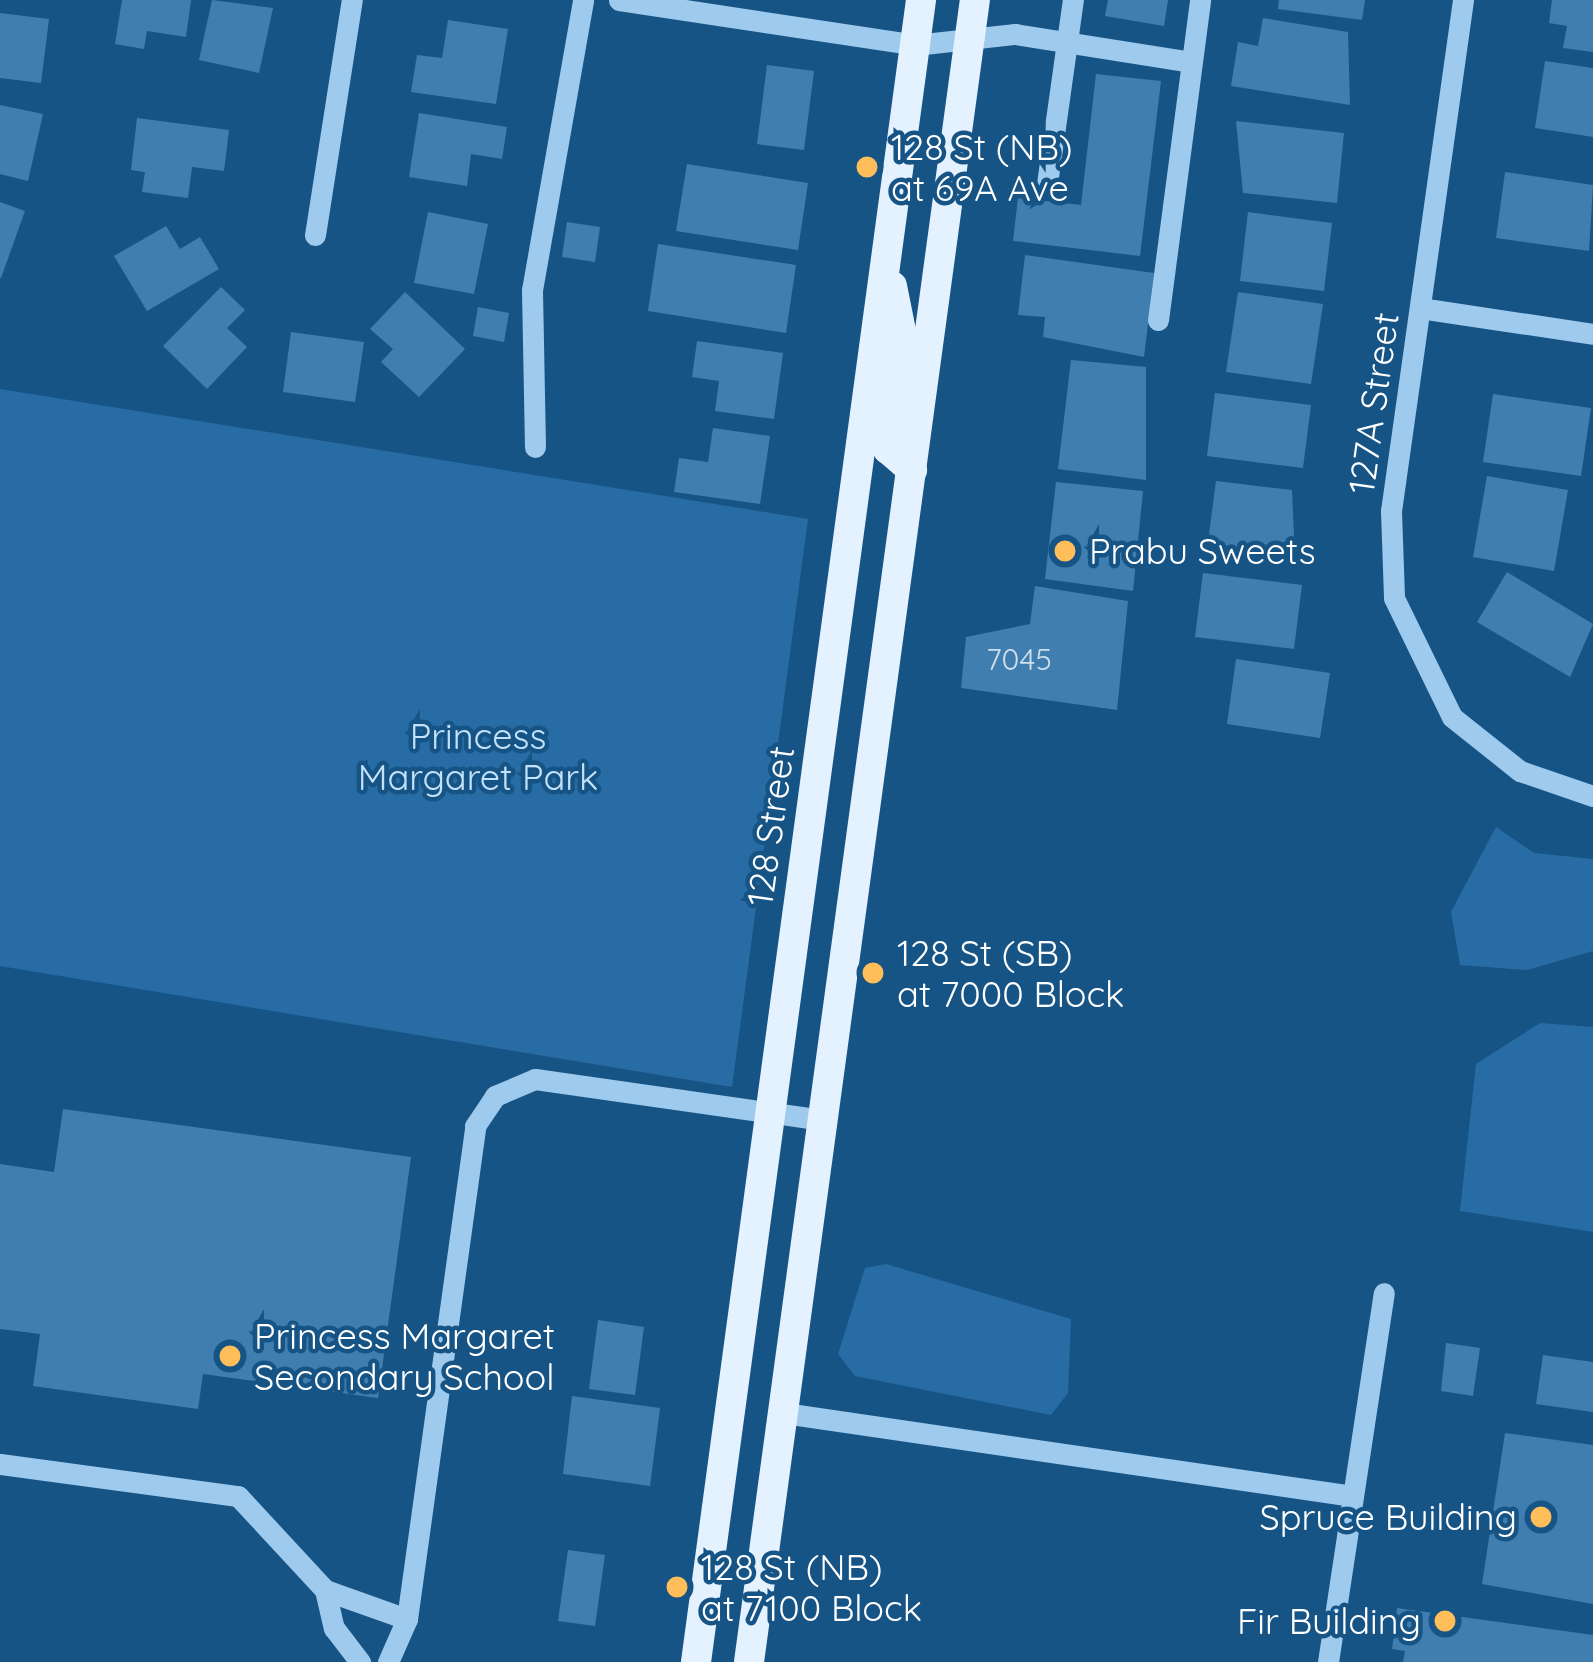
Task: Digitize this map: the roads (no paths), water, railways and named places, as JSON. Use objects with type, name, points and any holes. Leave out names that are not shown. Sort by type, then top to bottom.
[{"type":"main road","name":"128 Street","points":[[696,1662],[922,0]]},
{"type":"main road","points":[[749,1662],[975,0]]},
{"type":"main road","points":[[887,262],[901,331],[888,449],[912,470]]},
{"type":"street","points":[[315,235],[352,0]]},
{"type":"street","points":[[535,448],[532,290],[583,0]]},
{"type":"street","points":[[619,0],[915,45],[970,36],[1191,62]]},
{"type":"street","points":[[1047,184],[1073,0]]},
{"type":"street","points":[[1159,320],[1200,0]]},
{"type":"street","name":"127A Street","points":[[1463,0],[1390,511],[1394,598],[1452,718],[1520,771],[1593,796]]},
{"type":"street","points":[[1420,308],[1593,334]]},
{"type":"street","points":[[388,1662],[407,1618],[475,1126],[495,1096],[535,1079],[823,1120]]},
{"type":"street","points":[[1328,1662],[1384,1294]]},
{"type":"street","points":[[784,1413],[1353,1496]]},
{"type":"street","points":[[0,1464],[238,1496],[325,1590],[360,1662]]},
{"type":"street","points":[[325,1590],[407,1618]]},
{"type":"place","name":"128 St (NB) at 69A Ave","points":[[867,167]]},
{"type":"place","name":"Prabu Sweets","points":[[1065,551]]},
{"type":"place","name":"128 St (SB) at 7000 Block","points":[[873,973]]},
{"type":"place","name":"Princess Margaret Secondary School","points":[[230,1356]]},
{"type":"place","name":"Spruce Building","points":[[1541,1517]]},
{"type":"place","name":"128 St (NB) at 7100 Block","points":[[677,1587]]},
{"type":"place","name":"Fir Building","points":[[1445,1621]]},
{"type":"park label","name":"Princess Margaret Park","points":[[478,756]]}]
